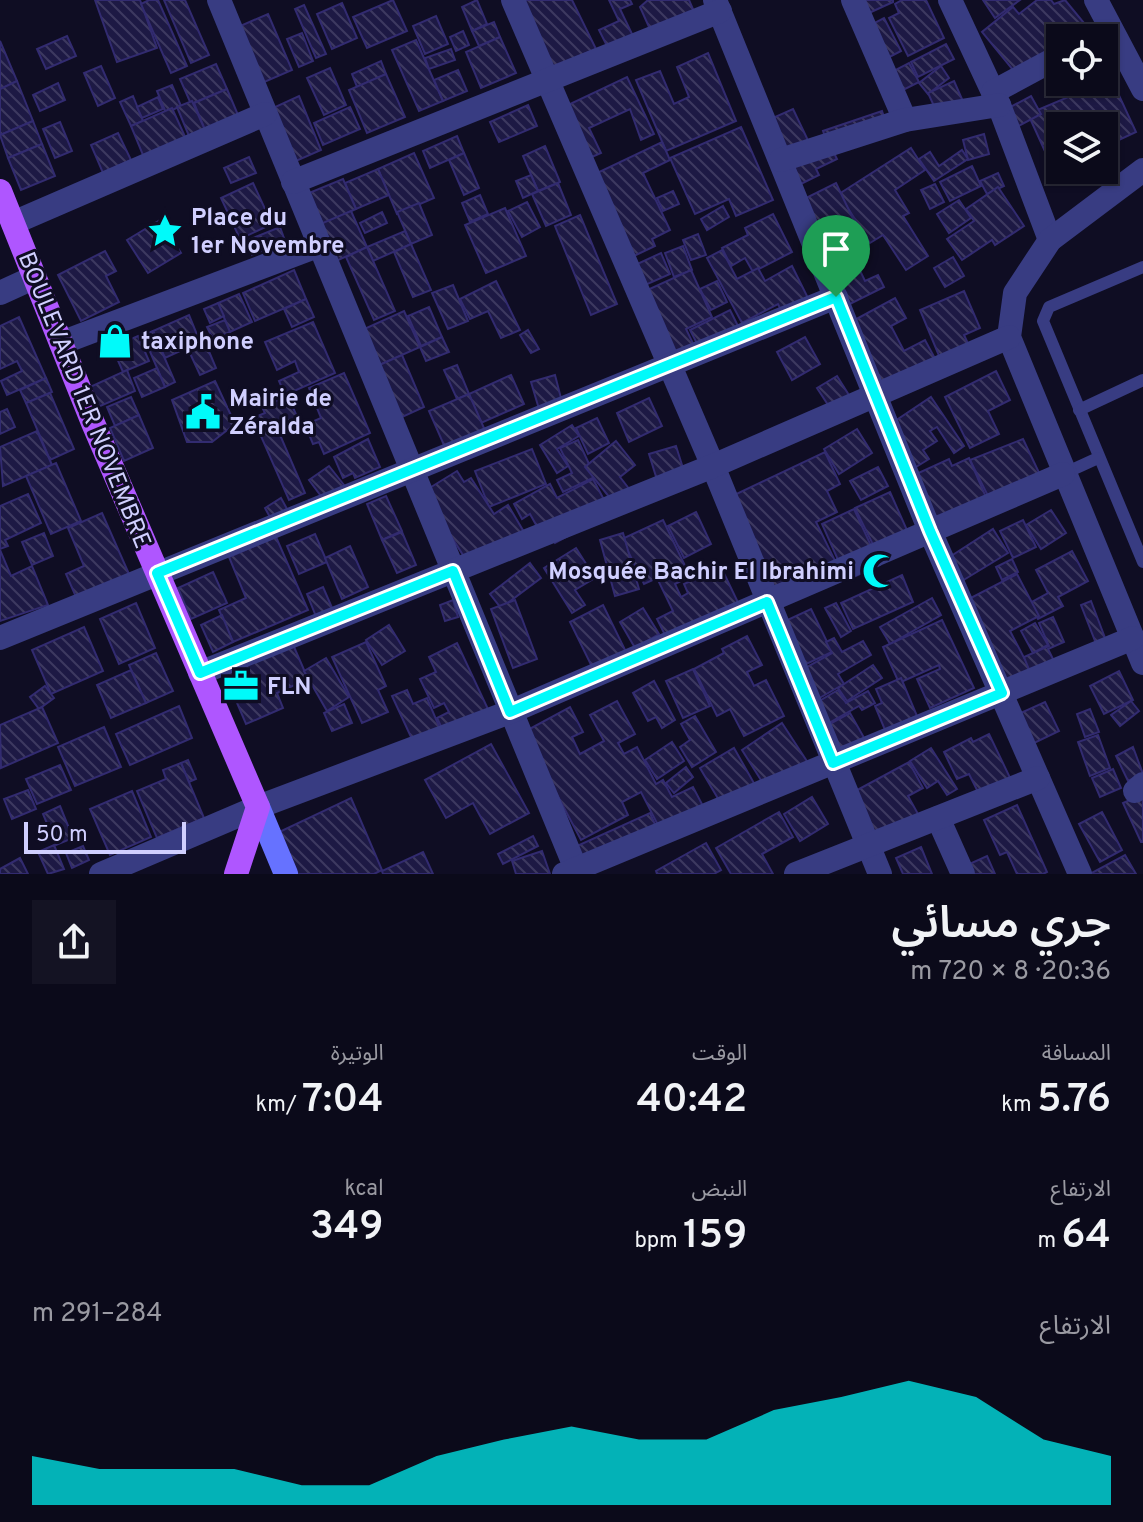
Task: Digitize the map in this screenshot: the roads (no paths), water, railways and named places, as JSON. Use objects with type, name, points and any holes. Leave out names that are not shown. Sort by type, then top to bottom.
[{"type":"main road","name":"BOULEVARD 1ER NOVEMBRE","points":[[0,191],[157,573],[258,807]]},
{"type":"main road","points":[[236,874],[258,807]]},
{"type":"street","points":[[219,0],[412,469],[573,872],[1138,636]]},
{"type":"street","points":[[513,0],[713,466],[880,874]]},
{"type":"street","points":[[853,0],[905,120]]},
{"type":"street","points":[[950,0],[996,98],[1050,240]]},
{"type":"street","points":[[1102,2],[1102,24]]},
{"type":"street","points":[[293,182],[717,5],[878,396],[930,531],[1080,874]]},
{"type":"street","points":[[1118,55],[1143,89]]},
{"type":"street","points":[[781,160],[905,120],[996,98],[1046,65]]},
{"type":"street","points":[[13,223],[265,114]]},
{"type":"street","points":[[1143,170],[1050,240],[1015,293],[1009,337],[1063,474],[1138,636],[1143,663]]},
{"type":"street","points":[[61,343],[320,245]]},
{"type":"street","points":[[0,293],[35,277]]},
{"type":"street","points":[[0,638],[836,297]]},
{"type":"street","points":[[200,673],[713,466],[1009,337]]},
{"type":"street","points":[[101,874],[258,807],[510,712],[1063,474]]},
{"type":"street","points":[[796,874],[1038,778]]},
{"type":"street","points":[[258,807],[286,874]]},
{"type":"street","points":[[938,818],[963,874]]},
{"type":"lane","points":[[1143,267],[1046,311],[1043,321],[1143,562]]},
{"type":"lane","points":[[1079,410],[1143,380]]},
{"type":"lane","points":[[1063,474],[1098,458]]},
{"type":"place","name":"Place du 1er Novembre","points":[[165,231]]},
{"type":"place","name":"taxiphone","points":[[115,341]]},
{"type":"place","name":"Mairie de Zéralda","points":[[203,412]]},
{"type":"place","name":"Mosquée Bachir El Ibrahimi","points":[[880,571]]},
{"type":"place","name":"FLN","points":[[241,686]]}]
